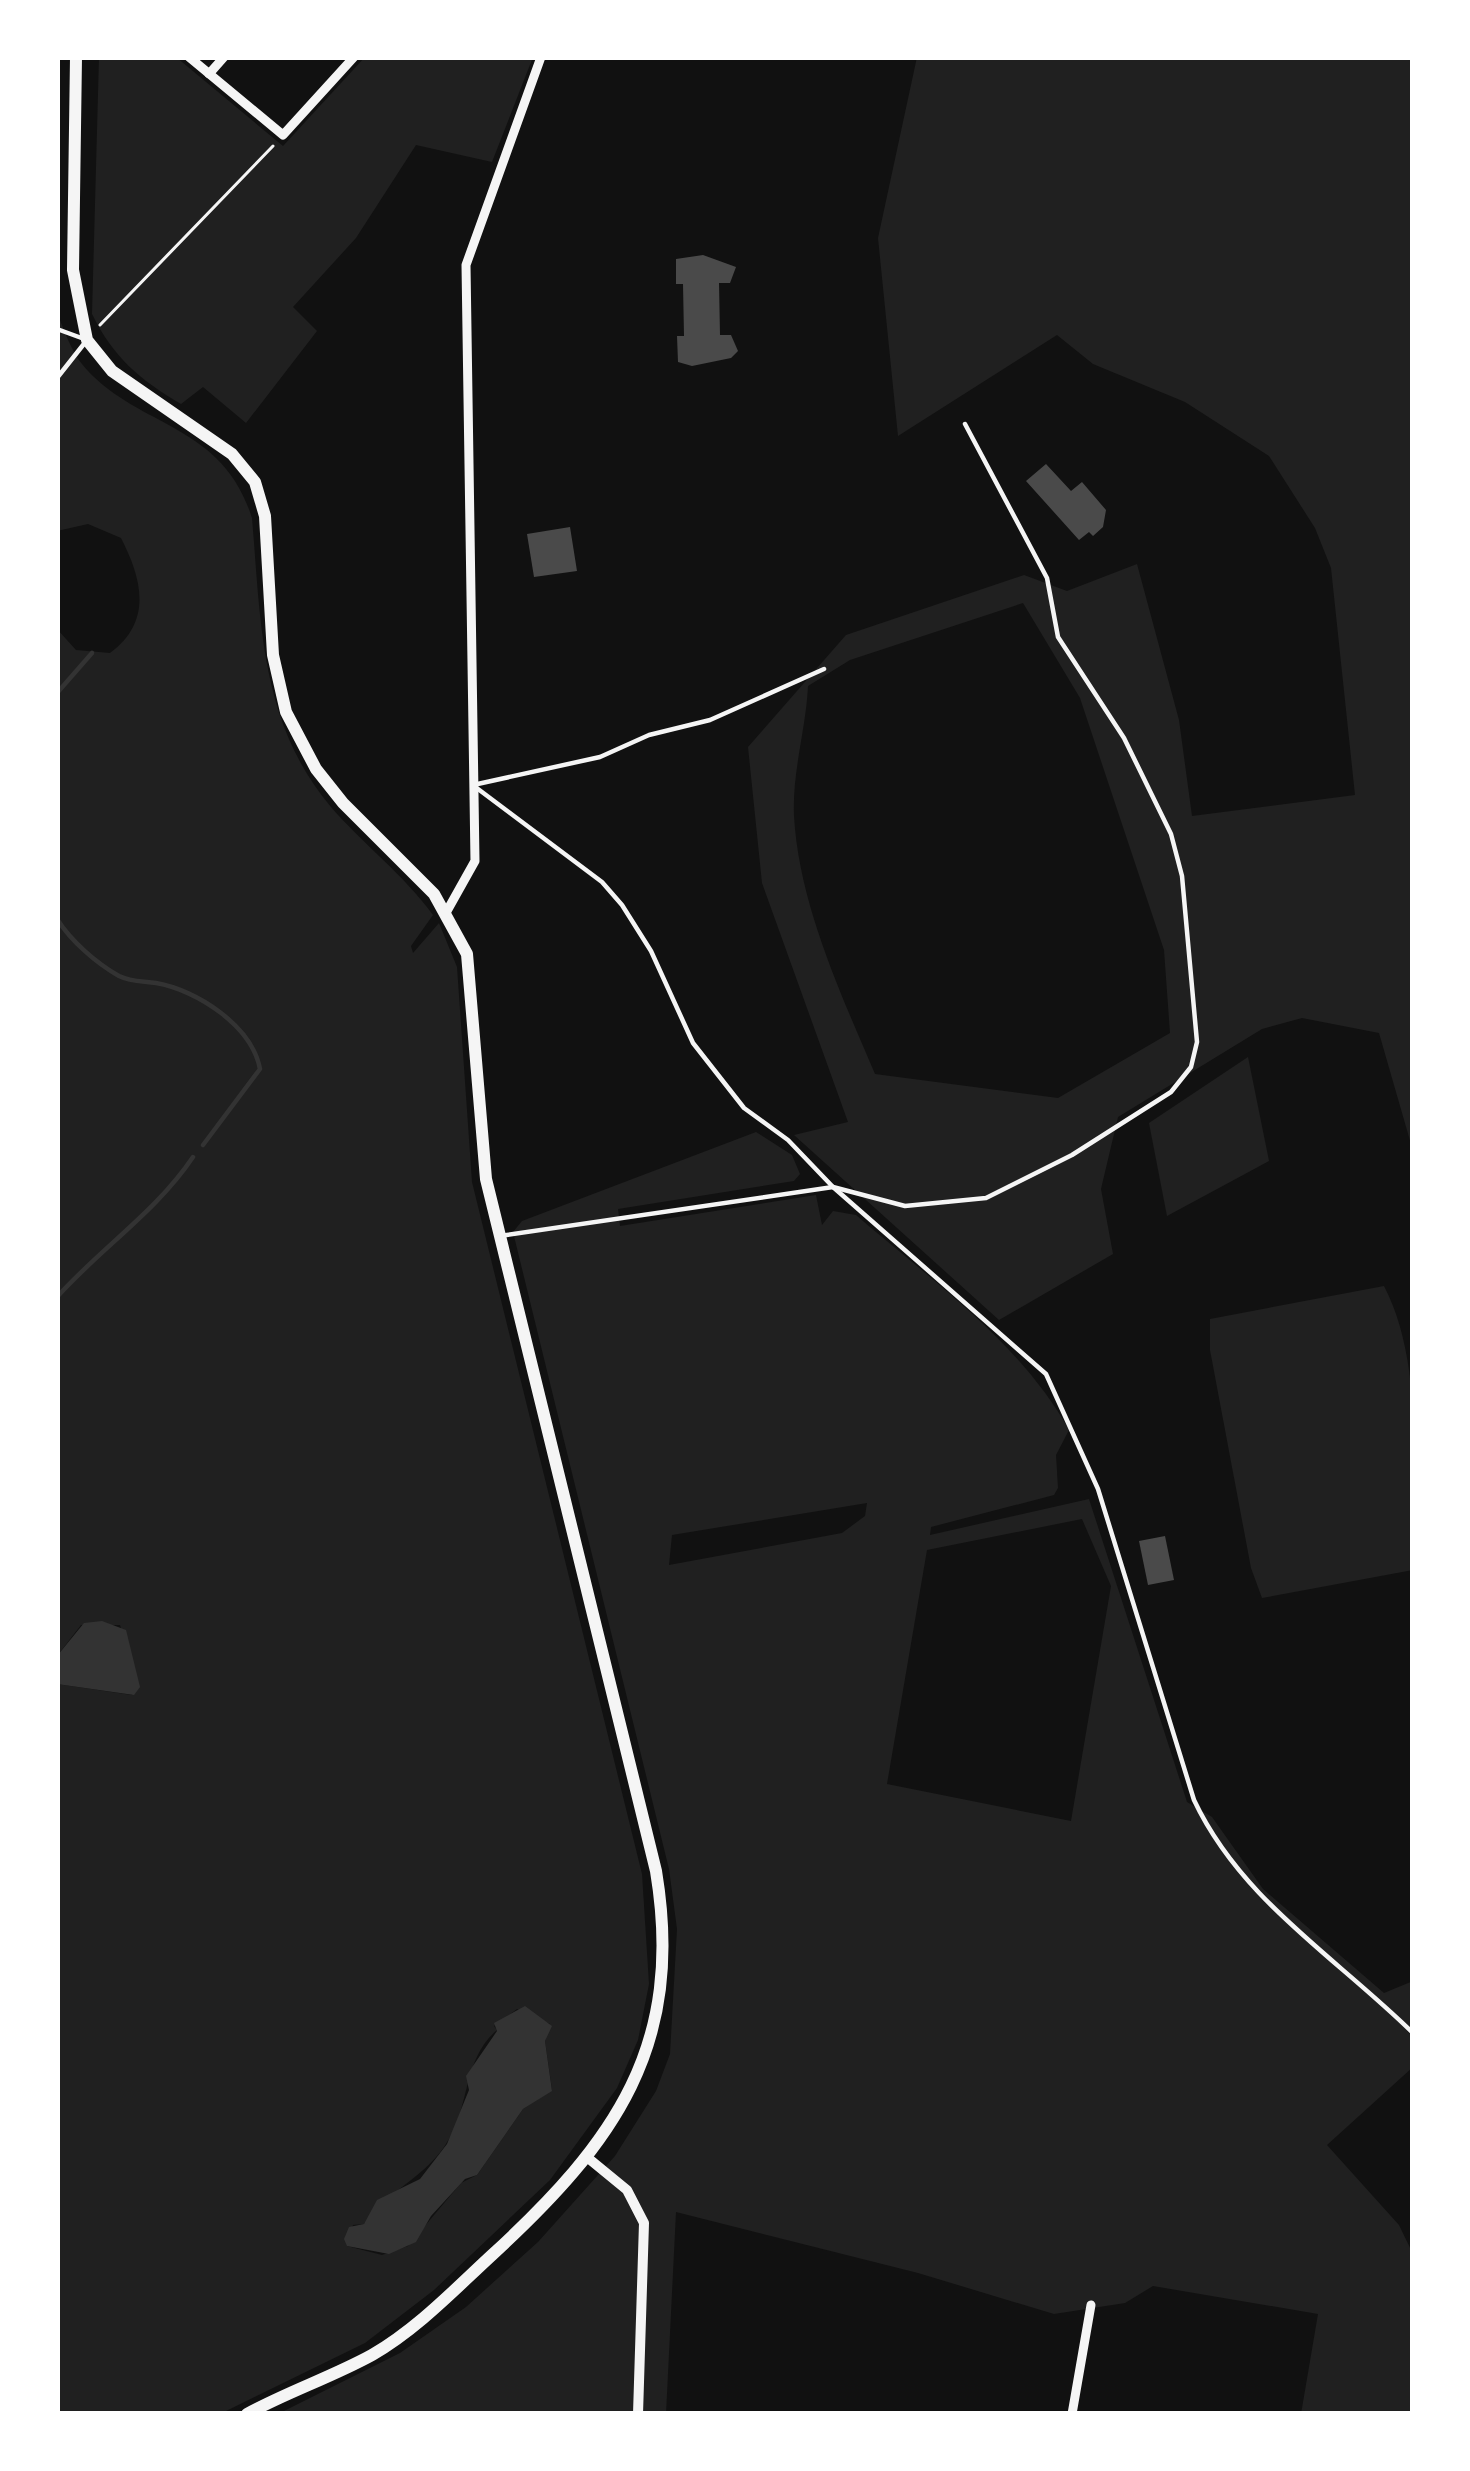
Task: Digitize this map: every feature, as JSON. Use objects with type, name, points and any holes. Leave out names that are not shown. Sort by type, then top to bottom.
[{"type":"main road","points":[[76,57],[73,269],[75,303],[87,340],[112,371],[232,454],[255,482],[265,516],[273,655],[286,712],[316,769],[343,803],[447,911],[471,966],[481,1150],[661,1900],[663,1986],[651,2044],[629,2095],[588,2158],[533,2217],[412,2327],[371,2355],[247,2414]]},
{"type":"street","points":[[189,57],[283,135],[354,57]]},
{"type":"street","points":[[209,74],[224,57]]},
{"type":"street","points":[[447,911],[475,860],[466,266],[541,57]]},
{"type":"street","points":[[588,2158],[627,2190],[644,2223],[638,2414]]},
{"type":"street","points":[[1072,2414],[1091,2305]]},
{"type":"lane","points":[[57,328],[87,340],[57,378]]},
{"type":"lane","points":[[500,1236],[833,1187],[905,1206],[986,1198],[1072,1154],[1172,1092],[1196,1053],[1182,877],[1172,834],[1144,771],[1058,637],[1047,578],[965,424]]},
{"type":"lane","points":[[473,785],[600,757],[649,735],[710,720],[824,668]]},
{"type":"lane","points":[[473,785],[602,882],[644,939],[706,1064],[744,1108],[788,1140],[833,1187],[1046,1374],[1073,1424],[1097,1489],[1194,1799],[1210,1833],[1242,1879],[1413,2033]]},
{"type":"path","points":[[87,340],[283,135]]},
{"type":"shaded area","points":[[99,57],[176,57],[283,146],[365,57],[533,57],[492,162],[416,145],[356,238],[293,307],[317,331],[246,423],[203,387],[181,404],[153,386],[119,355],[92,314]]},
{"type":"shaded area","points":[[917,57],[1413,57],[1413,1151],[1379,1033],[1302,1018],[1262,1029],[1118,1117],[1101,1189],[1113,1254],[999,1320],[794,1135],[848,1122],[762,883],[748,747],[846,635],[1024,575],[1067,591],[1137,564],[1179,720],[1192,816],[1355,795],[1331,568],[1315,528],[1269,456],[1185,402],[1093,364],[1057,335],[898,436],[878,238]],"holes":[[[1023,603],[1080,698],[1164,950],[1170,1033],[1058,1098],[875,1074],[824,948],[798,849],[794,800],[808,686],[850,660]]]},
{"type":"shaded area","points":[[57,313],[78,359],[103,385],[199,444],[238,486],[252,518],[268,670],[290,741],[331,807],[433,915],[411,946],[413,953],[439,923],[457,967],[472,1182],[642,1874],[649,1984],[638,2040],[617,2088],[550,2180],[434,2290],[365,2343],[220,2414],[57,2414],[57,1684],[132,1695],[139,1687],[120,1625],[81,1625],[57,1656],[57,629],[76,650],[110,653],[133,627],[139,599],[134,569],[121,538],[88,524],[57,531]],"holes":[[[517,2009],[550,2024],[545,2041],[552,2090],[523,2109],[477,2175],[461,2183],[408,2246],[382,2255],[347,2246],[353,2225],[364,2224],[430,2164],[449,2139],[472,2068],[497,2030],[494,2026]]]},
{"type":"shaded area","points":[[1248,1057],[1269,1161],[1167,1216],[1149,1123]]},
{"type":"shaded area","points":[[756,1132],[792,1155],[800,1174],[794,1181],[618,1209],[620,1226],[816,1195],[822,1225],[833,1211],[856,1215],[1000,1340],[1049,1398],[1069,1430],[1056,1455],[1058,1488],[1054,1495],[931,1527],[930,1535],[1089,1499],[1187,1802],[1212,1817],[1263,1889],[1384,1993],[1413,1981],[1413,2067],[1327,2145],[1399,2225],[1413,2254],[1413,2414],[1301,2414],[1318,2314],[1153,2286],[1125,2303],[1054,2314],[918,2273],[676,2212],[666,2414],[278,2414],[400,2353],[466,2307],[538,2242],[615,2156],[656,2091],[670,2054],[677,1929],[669,1869],[513,1232],[522,1221]],"holes":[[[867,1503],[865,1516],[842,1533],[669,1565],[672,1535]],[[1082,1519],[1111,1586],[1071,1821],[887,1784],[927,1550]]]},
{"type":"shaded area","points":[[1384,1286],[1397,1317],[1411,1387],[1413,1570],[1262,1598],[1251,1568],[1210,1350],[1210,1319]]},
{"type":"shaded area","points":[[102,1621],[126,1630],[140,1687],[134,1695],[57,1684],[57,1656],[84,1623]]},
{"type":"shaded area","points":[[525,2006],[552,2026],[545,2041],[552,2091],[523,2109],[477,2175],[465,2179],[431,2216],[416,2242],[389,2254],[347,2246],[344,2239],[349,2227],[364,2224],[377,2200],[420,2179],[447,2144],[469,2090],[466,2076],[497,2031],[494,2023]]},
{"type":"building","points":[[703,255],[736,267],[730,283],[719,283],[720,335],[731,335],[738,351],[731,358],[692,366],[678,362],[677,336],[684,336],[683,284],[676,284],[676,259]]},
{"type":"building","points":[[1046,464],[1071,491],[1082,482],[1106,510],[1103,527],[1093,536],[1089,532],[1079,540],[1026,481]]},
{"type":"building","points":[[570,527],[577,571],[534,577],[527,534]]},
{"type":"building","points":[[1165,1536],[1174,1580],[1148,1585],[1139,1541]]},
{"type":"waterway","points":[[57,693],[92,653]]},
{"type":"waterway","points":[[57,919],[110,971],[188,993],[220,1013],[246,1038],[260,1069],[203,1145]]},
{"type":"waterway","points":[[57,1297],[162,1195],[193,1157]]}]
